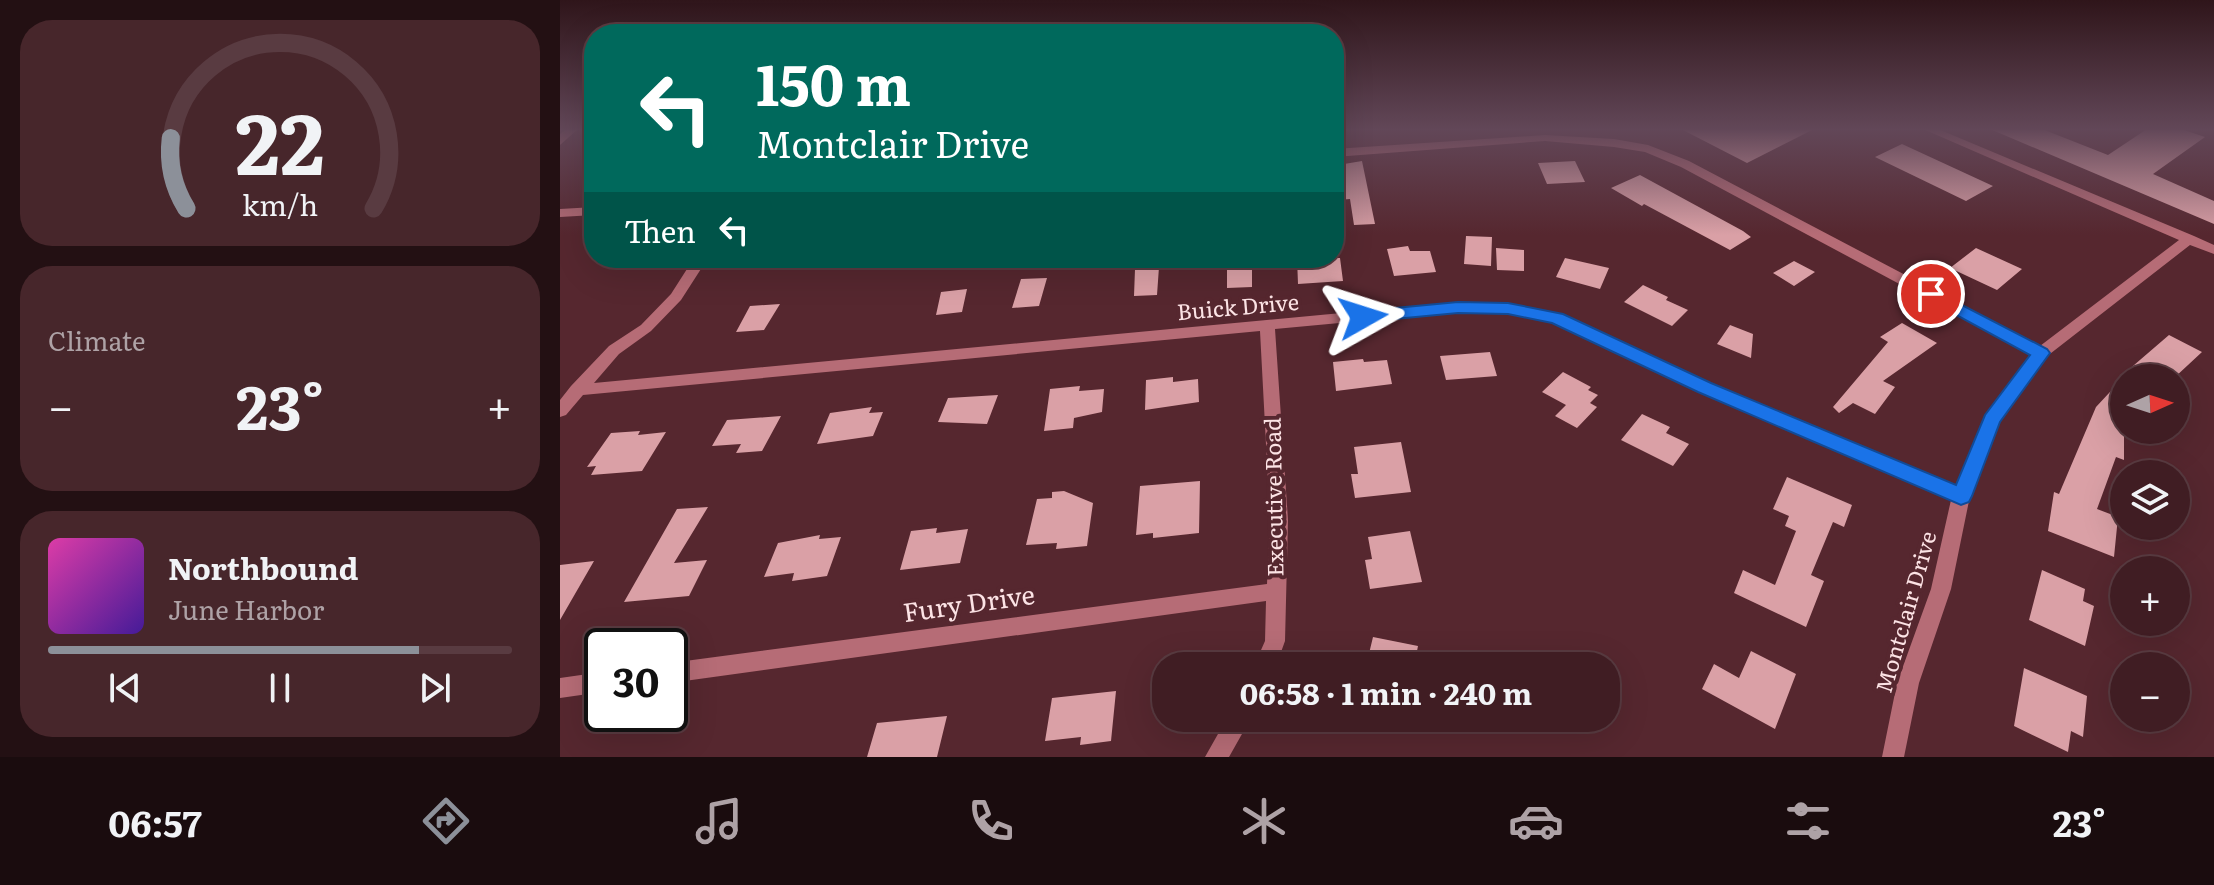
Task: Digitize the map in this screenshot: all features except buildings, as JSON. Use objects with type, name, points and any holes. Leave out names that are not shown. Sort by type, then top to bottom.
[{"type":"street","points":[[1682,164],[2041,353]]},
{"type":"street","points":[[2012,164],[2214,250]]},
{"type":"street","points":[[560,213],[584,212]]},
{"type":"street","name":"Montclair Drive","points":[[1893,757],[1908,683],[1941,589],[1961,496],[1992,420],[2041,353],[2189,239]]},
{"type":"street","points":[[560,411],[614,350],[646,328],[676,297],[695,268]]},
{"type":"street","name":"Buick Drive","points":[[577,390],[1458,307],[1508,309],[1557,318],[1704,387],[1961,496]]},
{"type":"street","name":"Executive Road","points":[[1267,326],[1279,520],[1275,641],[1271,652]]},
{"type":"street","name":"Fury Drive","points":[[688,671],[1276,591]]},
{"type":"street","points":[[560,688],[584,685]]},
{"type":"street","points":[[1216,757],[1231,732]]},
{"type":"route","points":[[1363,317],[1458,307],[1508,309],[1557,318],[1704,387],[1961,496],[1992,420],[2041,353],[1931,294]]}]
